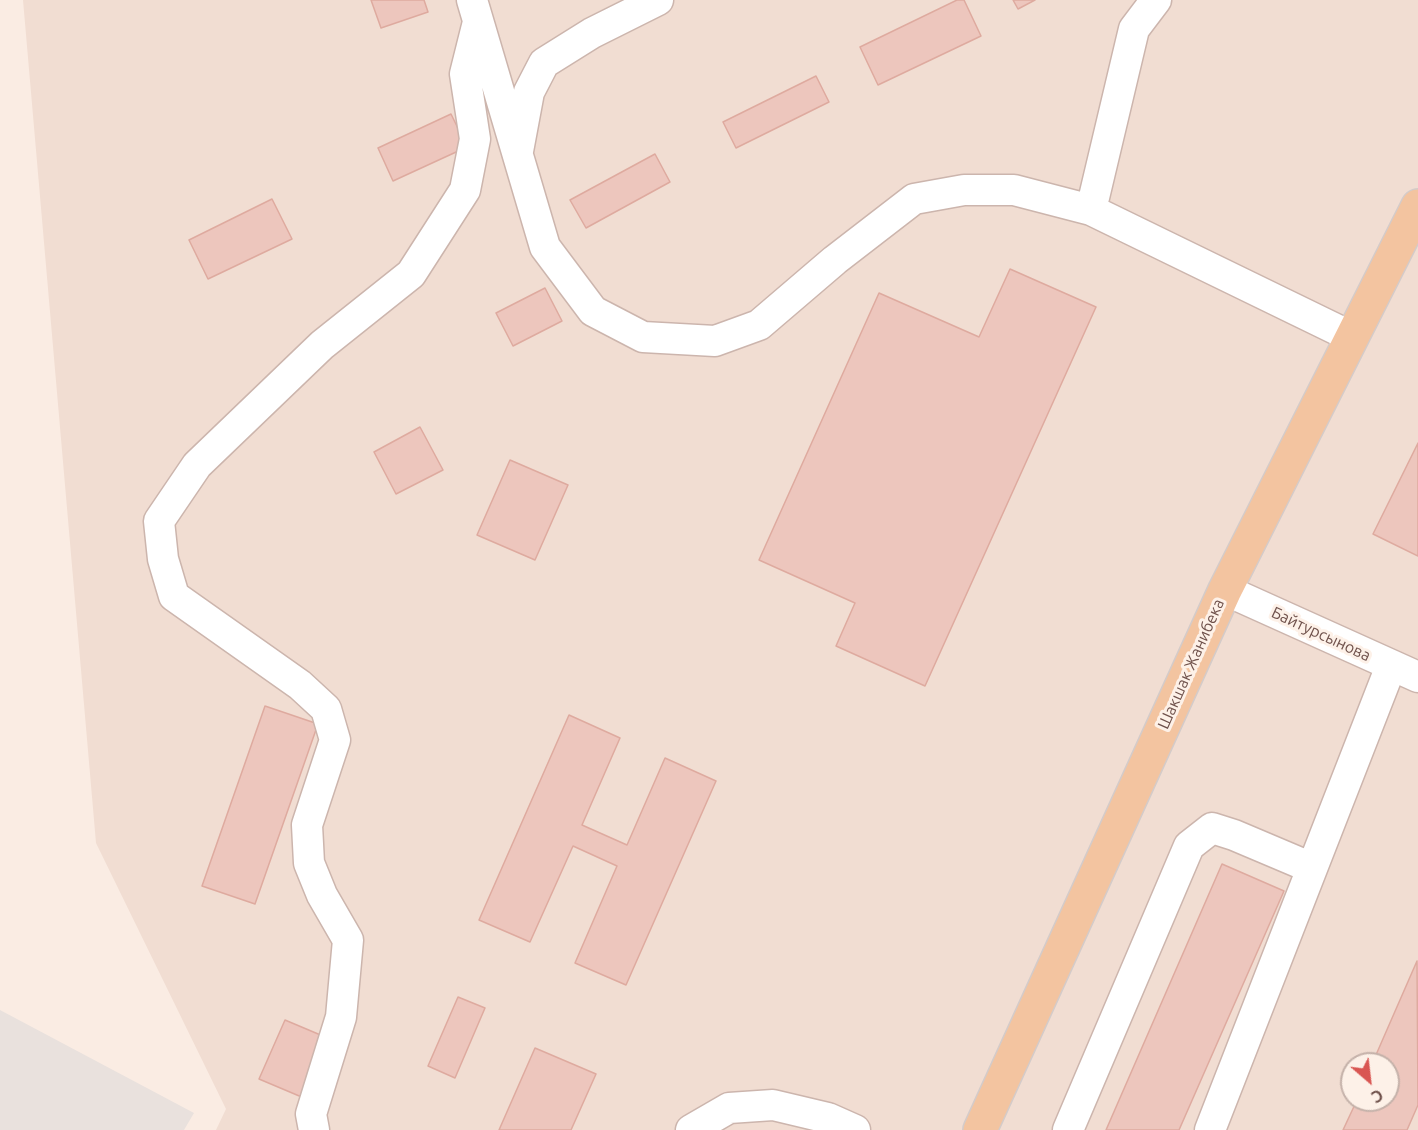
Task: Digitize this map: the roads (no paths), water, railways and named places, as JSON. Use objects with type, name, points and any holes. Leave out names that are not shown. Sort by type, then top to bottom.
[{"type":"main road","name":"Шакшак Жанибека","points":[[987,1128],[1225,590],[1418,206]]},
{"type":"street","points":[[517,157],[530,92],[544,63],[592,33],[657,0]]},
{"type":"street","points":[[1091,210],[1134,29],[1156,0]]},
{"type":"street","points":[[475,11],[545,247],[593,311],[643,337],[715,340],[759,325],[835,260],[914,199],[964,190],[1014,190],[1091,210],[1352,337]]},
{"type":"street","points":[[314,1130],[311,1114],[341,1017],[348,940],[322,895],[309,863],[307,825],[335,740],[326,709],[300,685],[174,596],[163,559],[159,521],[197,465],[322,345],[411,274],[465,190],[475,139],[465,74],[475,11]]},
{"type":"street","name":"Байтурсынова","points":[[1225,590],[1404,672]]},
{"type":"street","points":[[1210,1130],[1312,868],[1404,672]]},
{"type":"street","points":[[1068,1130],[1189,846],[1212,828],[1312,868]]},
{"type":"street","points":[[691,1130],[729,1108],[773,1105],[828,1118],[855,1130]]}]
